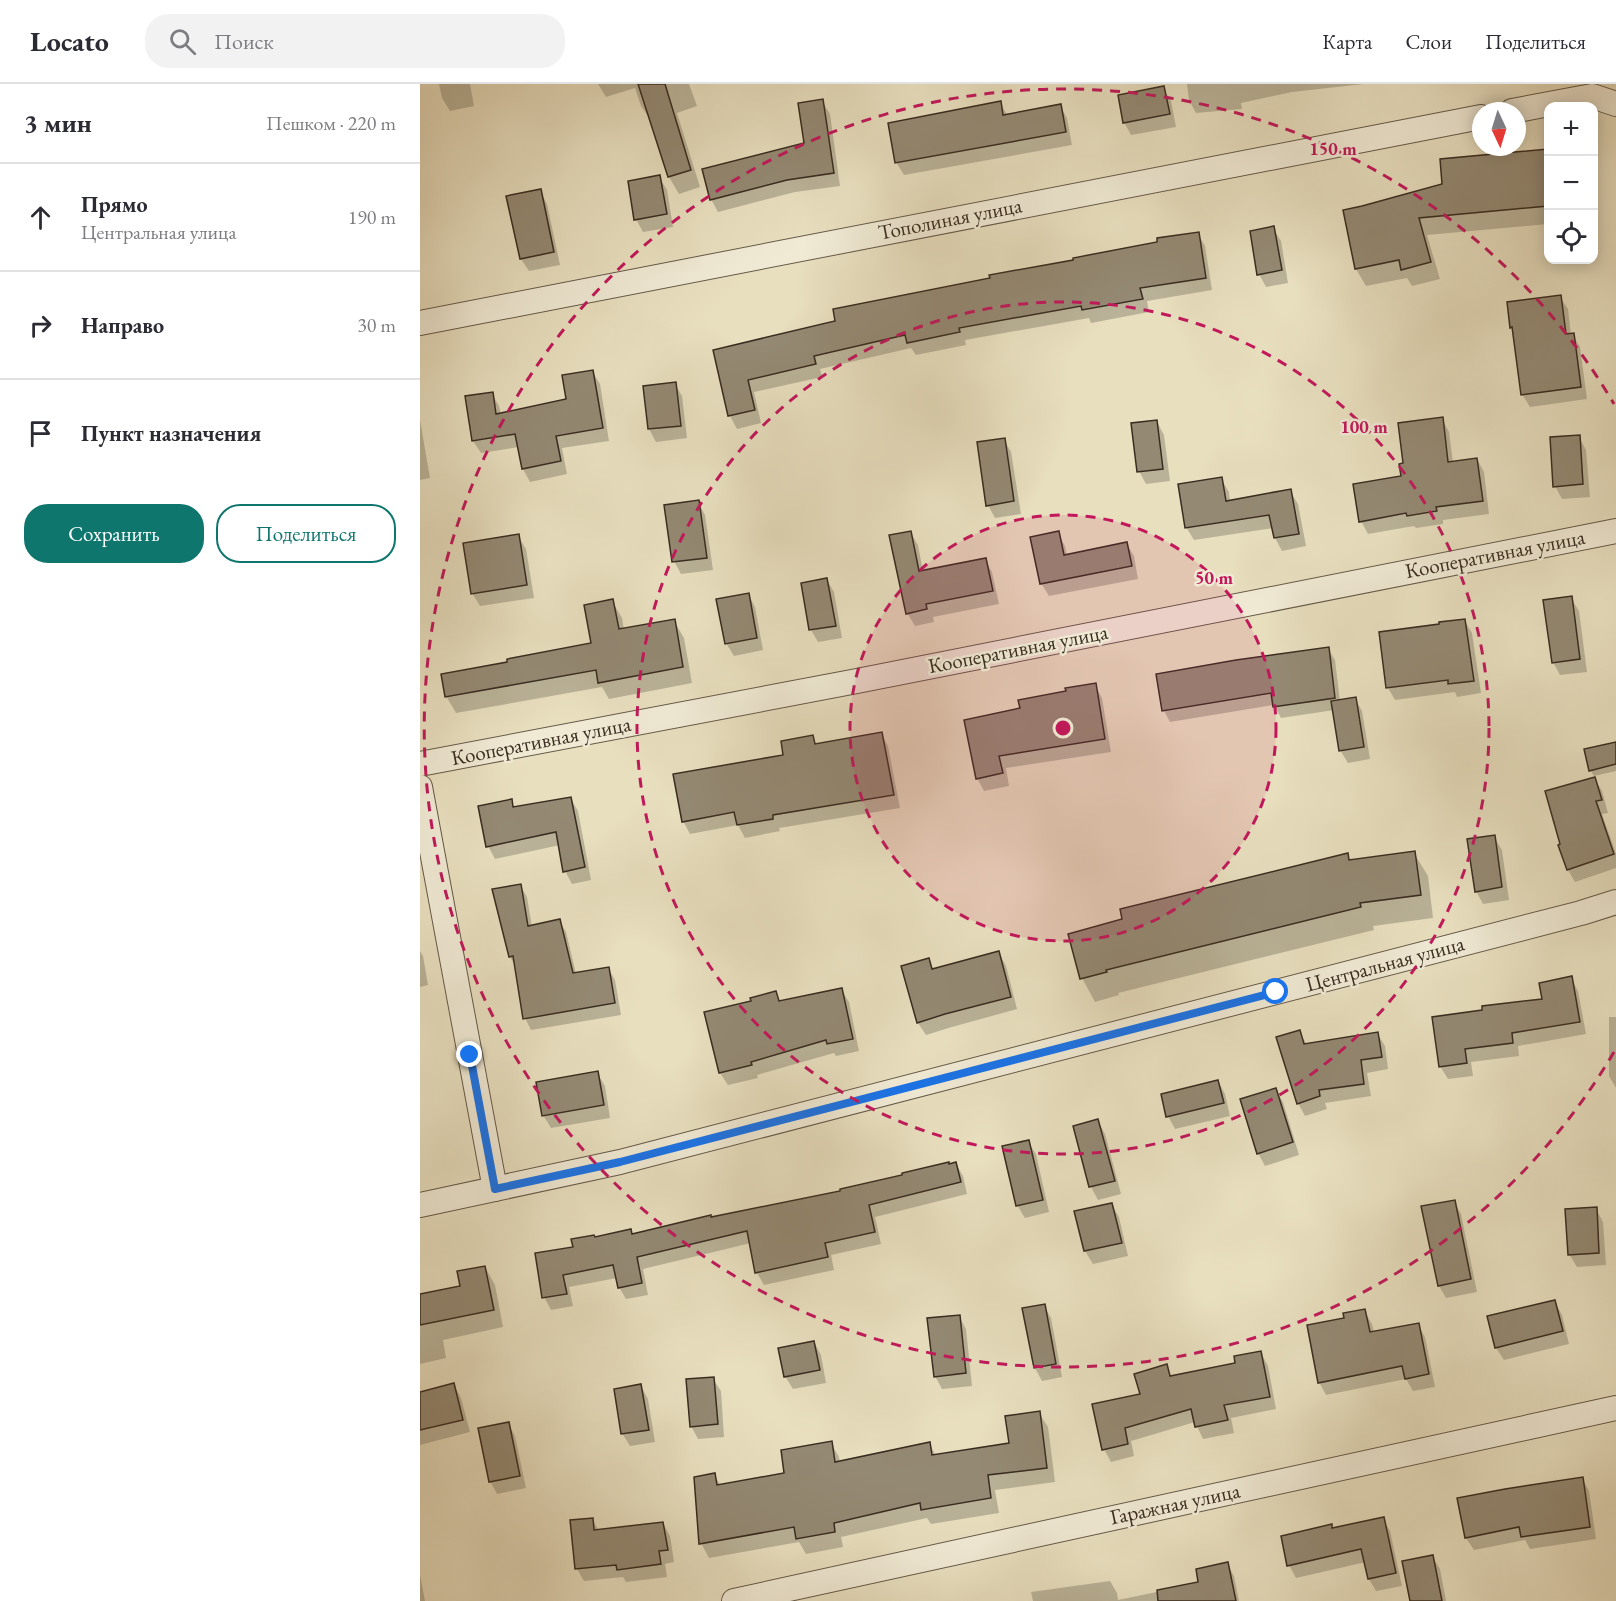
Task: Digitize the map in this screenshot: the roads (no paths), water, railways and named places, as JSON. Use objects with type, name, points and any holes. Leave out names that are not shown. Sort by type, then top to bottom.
[{"type":"street","points":[[1526,108],[1592,96],[1616,104]]},
{"type":"street","name":"Тополиная улица","points":[[420,323],[1472,119]]},
{"type":"street","name":"Кооперативная улица","points":[[420,764],[1616,531]]},
{"type":"street","points":[[420,787],[495,1189]]},
{"type":"street","name":"Центральная улица","points":[[420,1204],[620,1162],[1616,902]]},
{"type":"street","name":"Гаражная улица","points":[[734,1601],[1616,1408]]}]
